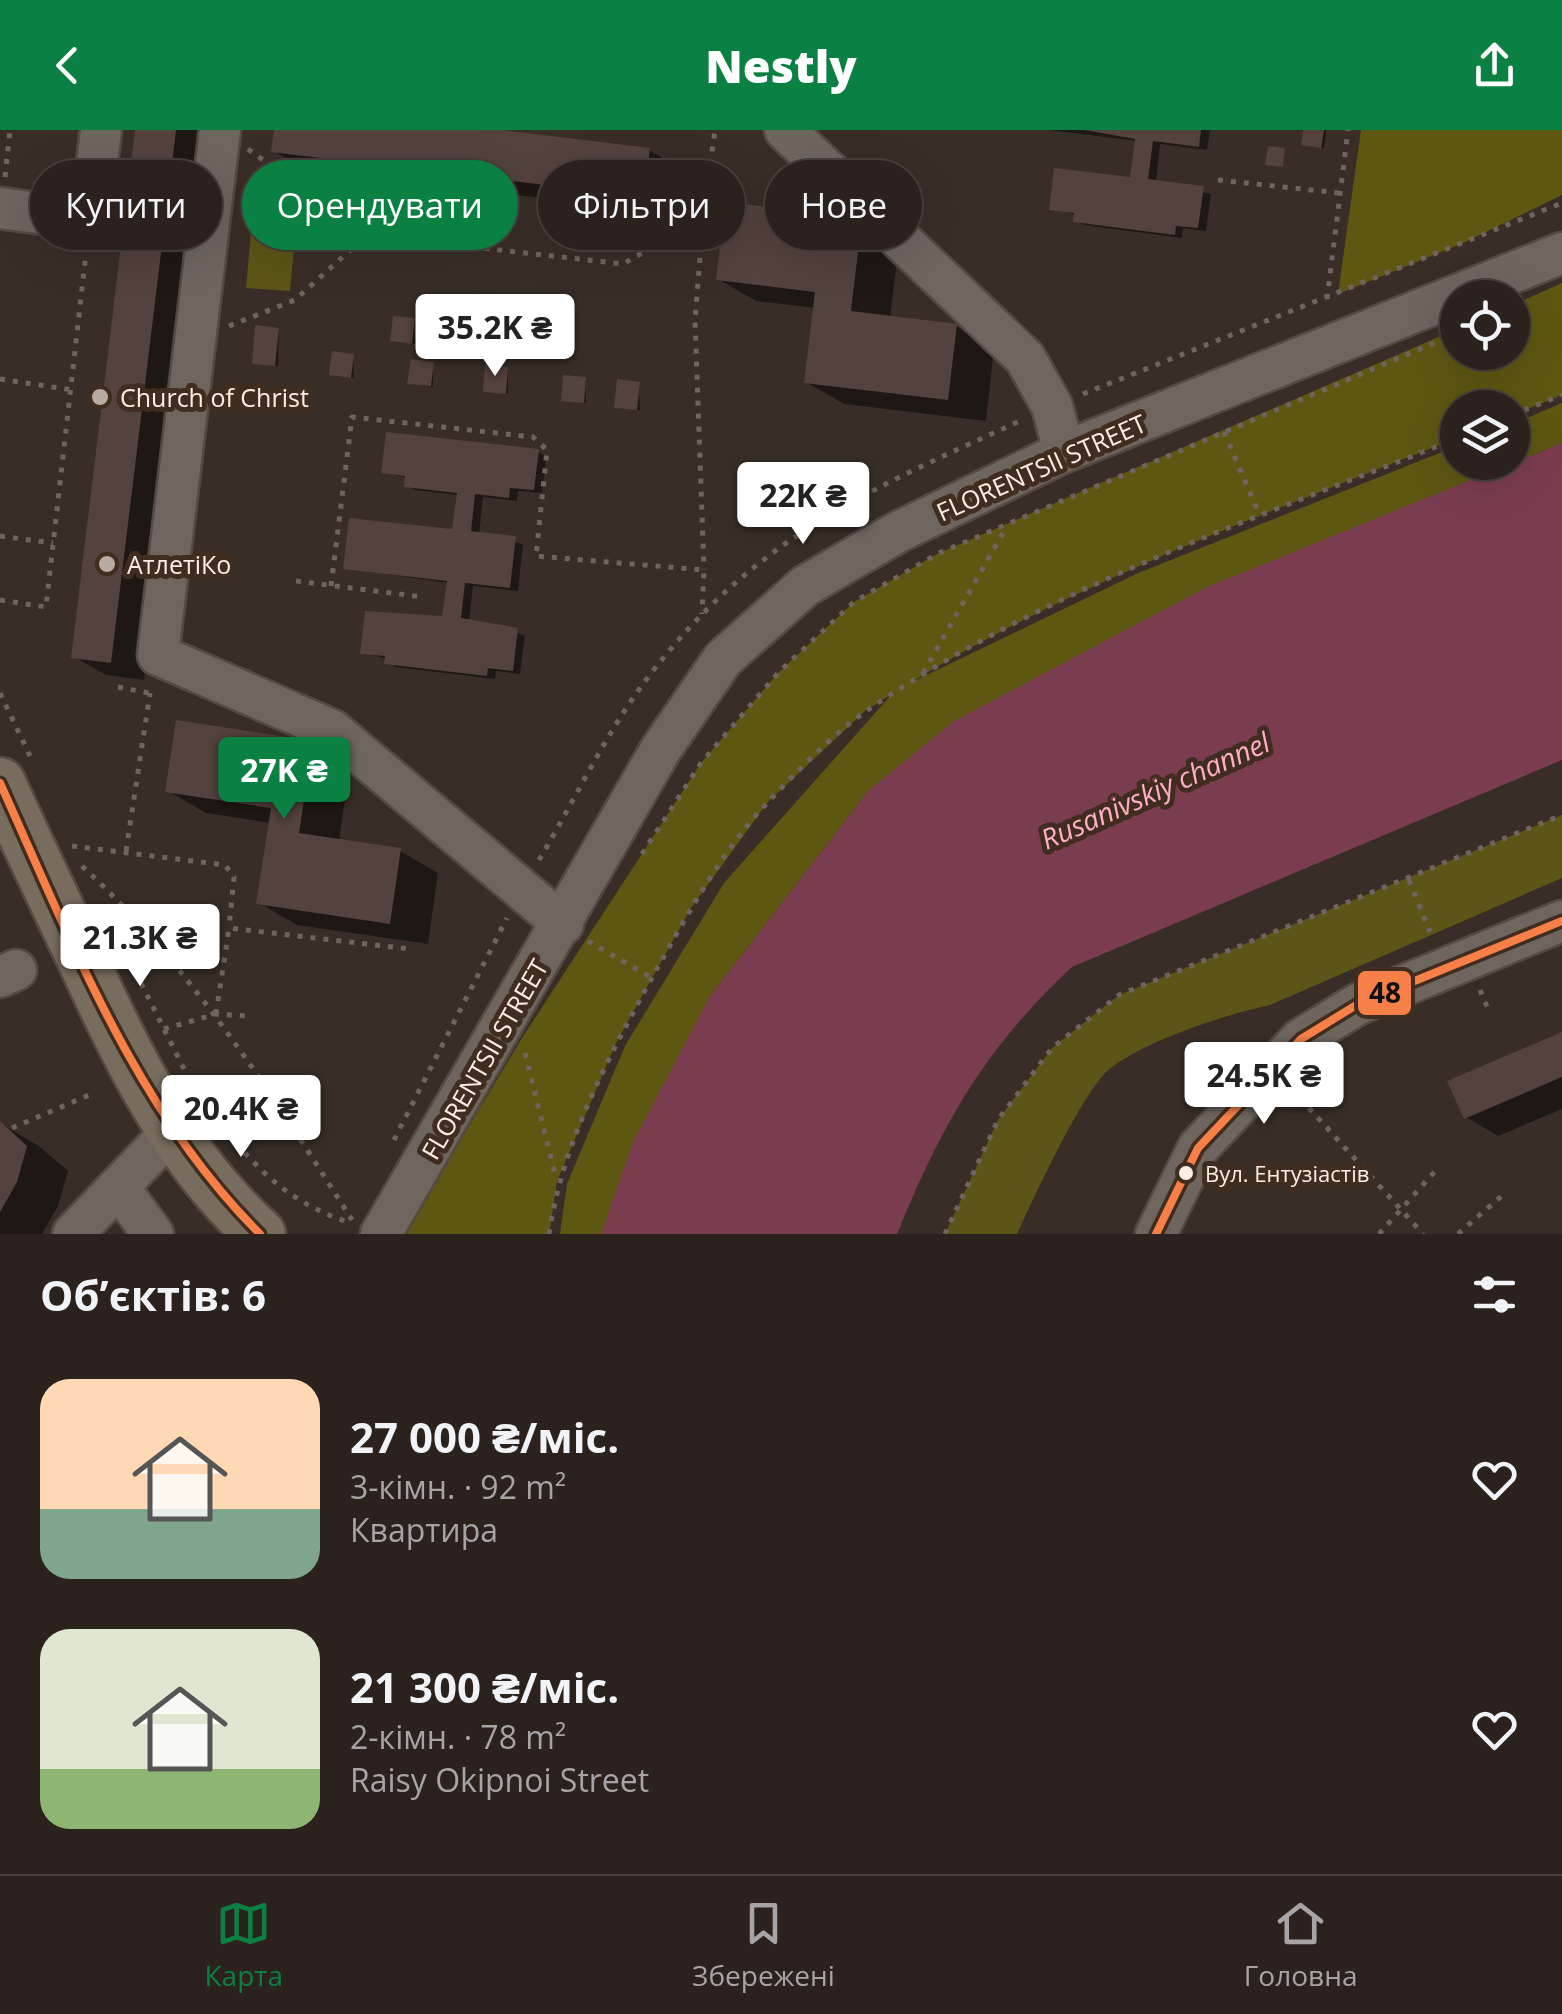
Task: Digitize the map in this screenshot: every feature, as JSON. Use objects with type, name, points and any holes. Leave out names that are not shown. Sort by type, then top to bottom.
[{"type":"main road","points":[[16,772],[124,1048],[170,1133],[196,1170],[260,1234]]},
{"type":"street","points":[[97,160],[101,130]]},
{"type":"street","points":[[784,130],[1025,358],[1052,406],[1064,452]]},
{"type":"street","points":[[229,136],[194,340],[158,656],[332,730],[521,890],[580,924]]},
{"type":"street","points":[[0,208],[30,212]]},
{"type":"street","name":"FLORENTSII STREET","points":[[366,1222],[580,924],[662,749],[724,659],[806,586],[898,532],[1064,452],[1562,253]]},
{"type":"street","points":[[1156,1234],[1198,1148],[1301,1039],[1358,1004],[1562,921]]},
{"type":"street","points":[[74,1234],[170,1133]]},
{"type":"street","points":[[119,1188],[149,1232]]},
{"type":"path","points":[[711,160],[715,130]]},
{"type":"path","points":[[1327,299],[1348,130]]},
{"type":"path","points":[[229,136],[262,160]]},
{"type":"path","points":[[1218,180],[1340,192]]},
{"type":"path","points":[[387,1155],[521,890],[647,678],[702,614],[772,549],[853,498],[1052,406],[1562,203]]},
{"type":"path","points":[[0,600],[46,606],[87,250]]},
{"type":"path","points":[[194,340],[295,300],[350,250]]},
{"type":"path","points":[[499,250],[623,264],[647,250]]},
{"type":"path","points":[[700,250],[695,320],[704,570],[702,614]]},
{"type":"path","points":[[638,859],[701,763],[779,672],[854,602],[937,554],[1440,341]]},
{"type":"path","points":[[0,380],[72,390]]},
{"type":"path","points":[[1530,408],[1562,395]]},
{"type":"path","points":[[331,586],[352,416],[533,437],[547,450],[536,556],[704,570]]},
{"type":"path","points":[[1224,432],[1260,518]]},
{"type":"path","points":[[549,1234],[557,1181],[616,1043],[690,908],[766,802],[866,711],[982,639],[1125,572],[1440,445]]},
{"type":"path","points":[[920,677],[1008,524]]},
{"type":"path","points":[[0,536],[53,543]]},
{"type":"path","points":[[296,581],[423,597]]},
{"type":"path","points":[[118,687],[138,691]]},
{"type":"path","points":[[0,693],[16,772]]},
{"type":"path","points":[[126,851],[150,693]]},
{"type":"path","points":[[945,1234],[998,1120],[1052,1048],[1118,996],[1562,815]]},
{"type":"path","points":[[64,829],[98,898]]},
{"type":"path","points":[[72,846],[225,866],[234,877],[216,1014]]},
{"type":"path","points":[[82,866],[112,894],[216,1014],[366,1222]]},
{"type":"path","points":[[1409,880],[1430,932]]},
{"type":"path","points":[[106,915],[198,1098],[251,1161],[291,1198],[366,1222]]},
{"type":"path","points":[[580,924],[586,940],[652,978]]},
{"type":"path","points":[[229,928],[410,948]]},
{"type":"path","points":[[164,1029],[216,1014],[247,1016]]},
{"type":"path","points":[[522,1038],[557,1181]]},
{"type":"path","points":[[12,1128],[94,1092]]},
{"type":"path","points":[[1308,1108],[1423,1234]]},
{"type":"path","points":[[1379,1234],[1437,1169]]},
{"type":"path","points":[[1458,1234],[1505,1193]]},
{"type":"path","points":[[360,1234],[366,1222]]},
{"type":"shaded area","points":[[1361,130],[1562,130],[1562,195],[1463,243],[1338,294]]},
{"type":"shaded area","points":[[249,250],[294,250],[290,291],[246,288]]},
{"type":"shaded area","points":[[1562,283],[1562,395],[1530,408],[1530,390],[1440,390],[1440,445],[1109,579],[1041,611],[910,683],[1136,574],[1440,453],[1440,480],[1471,480],[1353,528],[869,790],[710,996],[603,1234],[560,1234],[567,1184],[625,1046],[724,883],[892,694],[865,711],[767,803],[691,908],[616,1043],[557,1181],[549,1234],[404,1234],[522,1038],[701,763],[779,672],[854,602],[937,554],[1440,336],[1440,370],[1530,370],[1530,297]]},
{"type":"shaded area","points":[[1562,403],[1562,443],[1530,456],[1530,417]]},
{"type":"shaded area","points":[[1562,815],[1562,878],[1270,1005],[1188,1029],[1128,1057],[1112,1067],[1088,1096],[1017,1234],[945,1234],[998,1120],[1052,1048],[1119,995]]},
{"type":"water","name":"Rusanivskiy channel","points":[[1562,443],[1562,760],[1072,967],[1014,1028],[968,1090],[931,1157],[897,1234],[601,1234],[633,1142],[710,996],[869,790],[954,721],[1207,587],[1471,480],[1530,480],[1530,456]]},
{"type":"building","points":[[135,130],[176,130],[172,160],[131,160]]},
{"type":"building","points":[[274,130],[502,130],[650,148],[649,160],[538,160],[538,184],[518,182],[518,160],[337,160],[271,152]]},
{"type":"building","points":[[1085,130],[1201,130],[1199,147],[1153,141],[1148,179],[1204,186],[1198,228],[1176,226],[1175,235],[1073,222],[1074,213],[1049,210],[1054,168],[1130,177],[1135,139]]},
{"type":"building","points":[[1303,130],[1324,130],[1321,148],[1301,145]]},
{"type":"building","points":[[1268,146],[1285,148],[1283,167],[1265,165]]},
{"type":"building","points":[[745,204],[765,207],[765,250],[858,250],[851,311],[957,324],[948,400],[804,383],[815,292],[716,280],[719,250],[745,250]]},
{"type":"building","points":[[120,250],[161,250],[111,663],[71,658]]},
{"type":"building","points":[[393,316],[415,318],[412,344],[390,341]]},
{"type":"building","points":[[470,322],[494,324],[492,351],[468,348]]},
{"type":"building","points":[[255,325],[279,328],[275,366],[252,364]]},
{"type":"building","points":[[546,331],[570,334],[567,358],[544,356]]},
{"type":"building","points":[[332,351],[354,354],[351,378],[329,375]]},
{"type":"building","points":[[411,359],[434,362],[431,386],[407,384]]},
{"type":"building","points":[[485,364],[508,367],[506,394],[483,392]]},
{"type":"building","points":[[563,375],[586,377],[584,403],[561,401]]},
{"type":"building","points":[[617,379],[640,382],[637,410],[614,408]]},
{"type":"building","points":[[386,432],[539,449],[534,490],[510,488],[509,498],[475,494],[471,531],[516,536],[510,588],[465,583],[461,618],[518,628],[513,671],[488,668],[487,676],[384,664],[385,656],[360,654],[365,611],[442,616],[447,581],[343,569],[349,518],[452,529],[457,493],[404,487],[405,476],[381,473]]},
{"type":"building","points":[[176,720],[313,741],[299,833],[401,848],[390,924],[256,904],[271,808],[165,792]]},
{"type":"building","points":[[1562,1032],[1562,1077],[1464,1119],[1447,1081]]},
{"type":"building","points":[[0,1121],[27,1146],[17,1182],[0,1212]]},
{"type":"transit line","name":"48","points":[[0,783],[81,962],[142,1079],[216,1186],[260,1234]]},
{"type":"transit line","name":"48","points":[[1156,1234],[1198,1148],[1301,1039],[1358,1004],[1562,921]]},
{"type":"place","name":"Church of Christ","points":[[100,397]]},
{"type":"place","name":"АтлетіКо","points":[[107,564]]},
{"type":"place","name":"Вул. Ентузіастів","points":[[1186,1173]]}]
